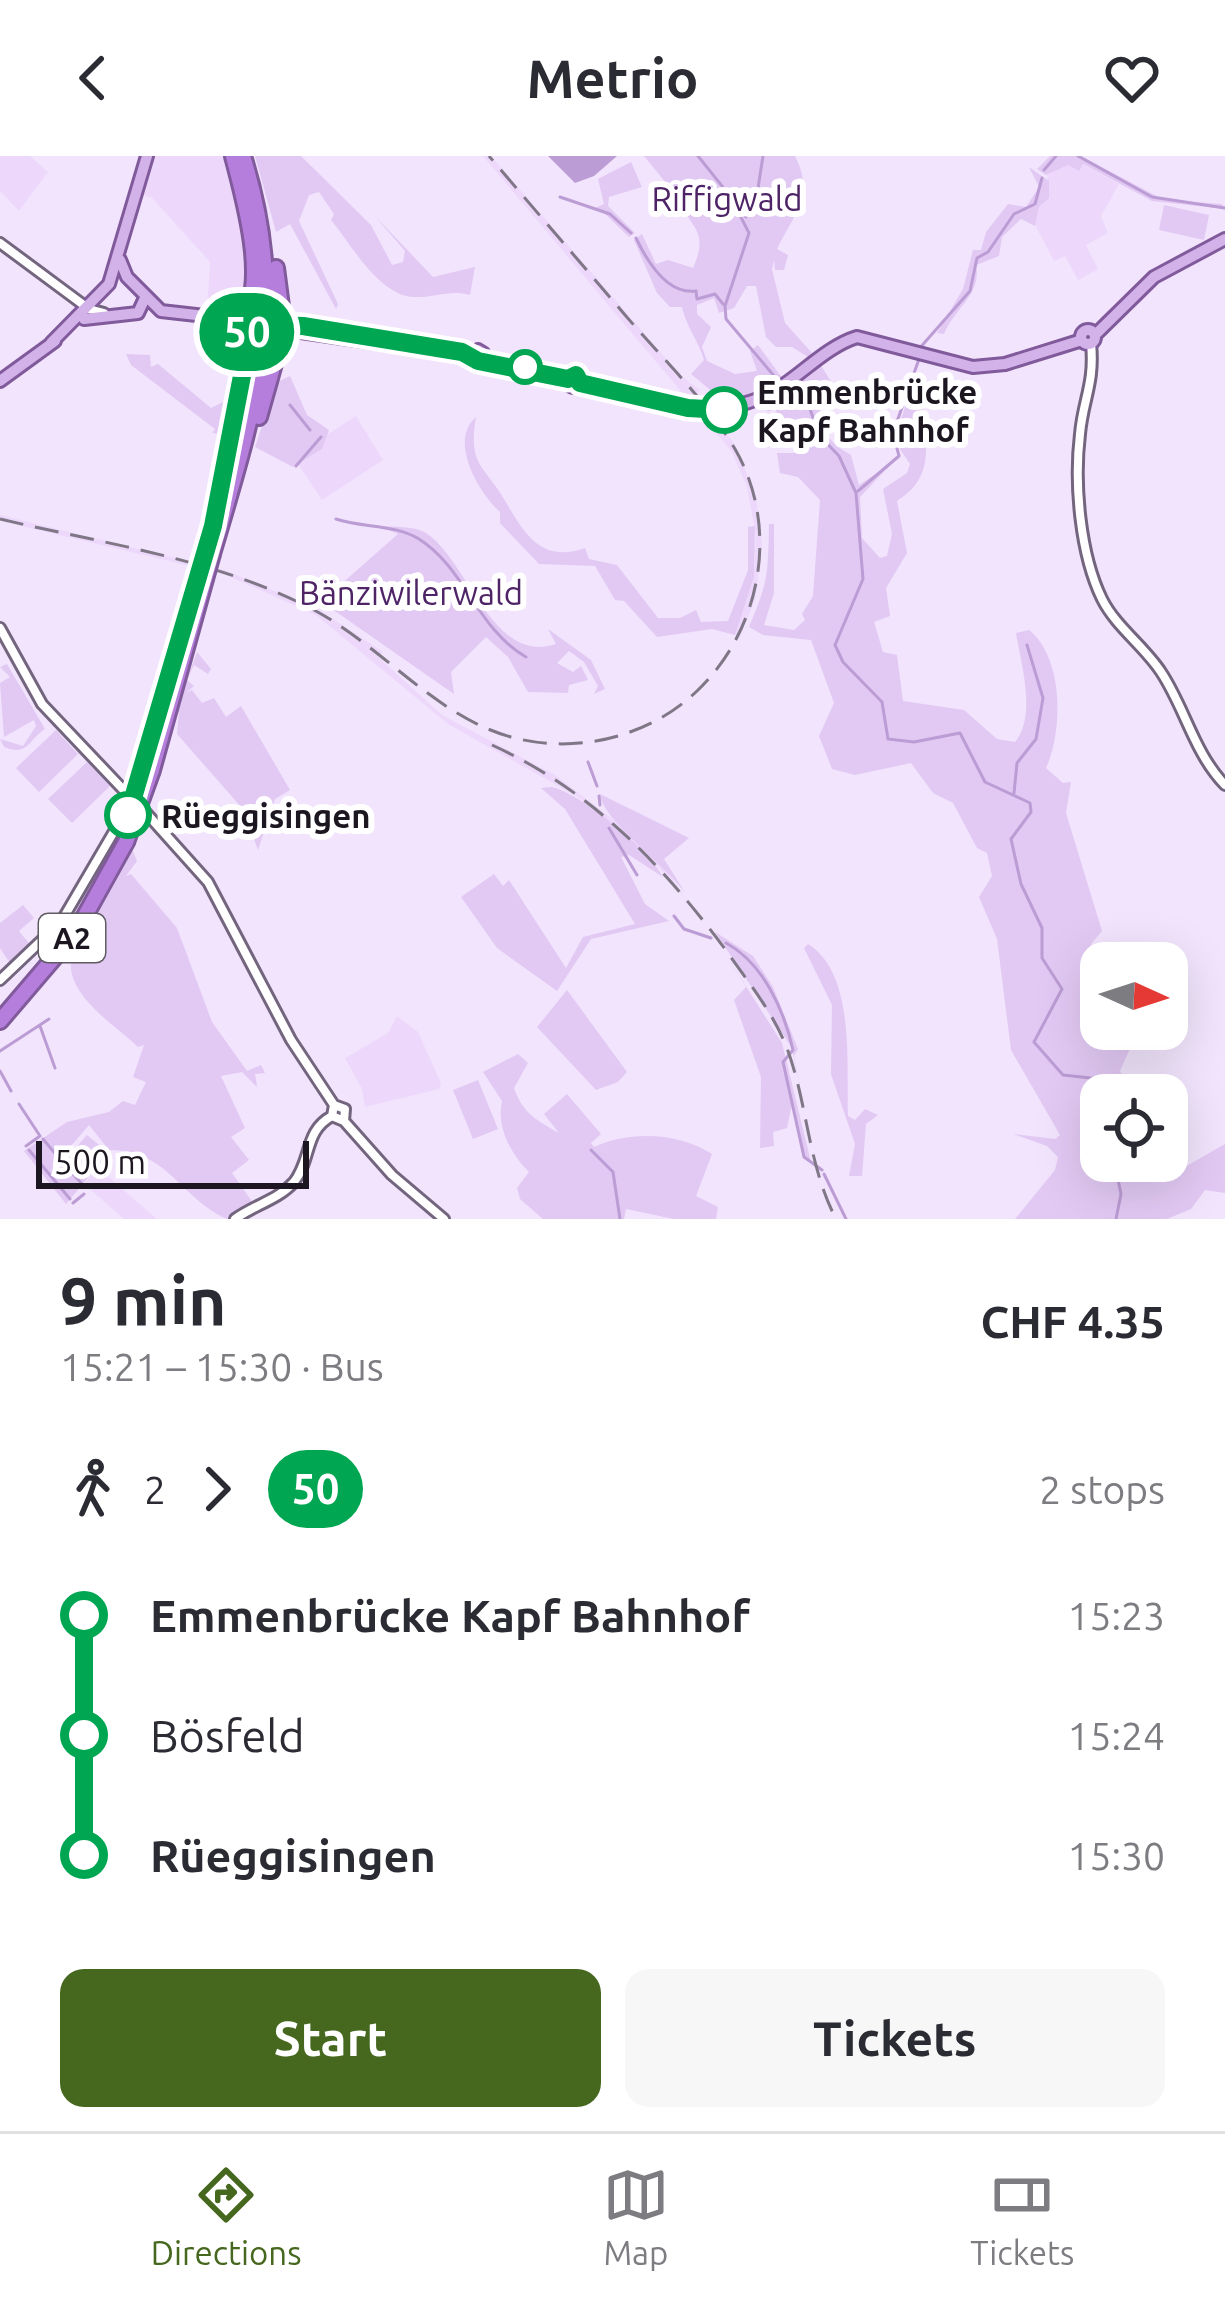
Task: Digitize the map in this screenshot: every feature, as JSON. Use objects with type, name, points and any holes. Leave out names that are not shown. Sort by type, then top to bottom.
[{"type":"highway","name":"A2","points":[[208,554],[260,378],[269,309],[267,261],[252,184],[237,156]]},
{"type":"highway","name":"A2","points":[[0,1021],[76,932],[123,839],[149,767],[202,577],[254,377],[262,308],[259,245],[237,156]]},
{"type":"highway","points":[[231,488],[279,346],[249,305],[252,252],[237,156]]},
{"type":"highway","points":[[213,526],[265,325],[274,256],[252,184]]},
{"type":"highway","name":"A2","points":[[0,1010],[70,927],[123,839]]},
{"type":"main road","points":[[0,382],[88,313],[106,289],[119,260],[147,156]]},
{"type":"main road","points":[[119,260],[146,298],[168,314],[478,356],[703,410],[731,408],[765,396],[859,336],[932,360],[998,365],[1089,339],[1150,280],[1225,239]]},
{"type":"main road","points":[[106,289],[127,277]]},
{"type":"main road","points":[[105,313],[106,289]]},
{"type":"main road","points":[[131,315],[143,310],[146,298]]},
{"type":"main road","points":[[88,313],[265,325]]},
{"type":"street","points":[[0,243],[88,313]]},
{"type":"street","points":[[1089,339],[1092,391],[1079,439],[1080,500],[1096,585],[1109,611],[1162,672],[1207,764],[1225,785]]},
{"type":"street","points":[[0,628],[42,704],[208,882],[291,1040],[334,1105],[345,1109],[344,1120]]},
{"type":"street","points":[[0,980],[61,922],[113,828],[135,803]]},
{"type":"street","points":[[236,1219],[286,1190],[305,1164],[311,1136],[332,1116],[334,1105]]},
{"type":"street","points":[[332,1116],[344,1120],[392,1175],[444,1219]]},
{"type":"shaded area","points":[[0,156],[30,156],[48,172],[19,211],[0,191]]},
{"type":"shaded area","points":[[149,156],[229,156],[249,242],[246,306],[240,316],[207,312],[210,262],[152,198],[139,194]]},
{"type":"shaded area","points":[[483,156],[491,156],[681,376],[700,390],[697,394],[735,445],[756,496],[762,544],[755,599],[740,637],[735,635],[754,577],[756,536],[747,487],[732,452]]},
{"type":"shaded area","points":[[548,156],[617,156],[594,176],[575,183]]},
{"type":"shaded area","points":[[1069,157],[1119,184],[1101,216],[1108,233],[1086,245],[1098,269],[1078,280],[1065,256],[1054,261],[1035,225],[1039,207],[1049,197],[1047,175]]},
{"type":"shaded area","points":[[356,416],[383,460],[322,500],[298,464],[322,449],[325,436]]},
{"type":"shaded area","points":[[0,515],[224,570],[318,609],[383,652],[377,656],[442,715],[555,775],[619,824],[666,869],[685,898],[651,858],[581,799],[448,724],[316,615],[224,574],[0,521]]},
{"type":"shaded area","points":[[397,1016],[418,1032],[441,1083],[439,1089],[365,1107],[362,1089],[345,1058],[388,1033]]},
{"type":"shaded area","points":[[98,1168],[157,1219],[124,1219],[84,1184]]},
{"type":"green space","points":[[255,156],[301,156],[371,225],[392,265],[403,262],[405,251],[374,215],[433,277],[475,267],[470,295],[414,297],[389,288],[331,220],[334,214],[319,192],[309,195],[299,221],[338,304],[336,309],[290,224],[276,232]]},
{"type":"green space","name":"Riffigwald","points":[[644,156],[795,156],[803,193],[777,249],[788,255],[784,270],[775,270],[774,260],[772,269],[785,323],[812,353],[808,357],[792,347],[776,347],[766,337],[756,286],[747,286],[734,308],[719,313],[714,298],[697,305],[697,314],[711,327],[702,347],[707,361],[735,374],[757,371],[750,351],[758,345],[783,379],[752,396],[720,398],[691,374],[704,360],[699,346],[682,307],[670,307],[657,293],[634,240],[642,234],[656,264],[668,260],[693,268],[699,236],[678,196],[668,194],[666,183]]},
{"type":"green space","points":[[1050,156],[1081,156],[1164,200],[1222,204],[1225,209],[1152,201],[1083,164],[1079,171],[1068,165],[1046,175],[1037,169]]},
{"type":"green space","points":[[631,162],[642,187],[609,197],[608,206],[635,233],[629,237],[603,212],[593,209],[604,204],[598,179]]},
{"type":"green space","points":[[1029,167],[1049,181],[1049,198],[1039,207],[1035,226],[1021,219],[1002,237],[999,256],[976,265],[971,293],[944,334],[937,333],[963,289],[973,250],[981,250],[986,232],[1008,204],[1026,207],[1039,187]]},
{"type":"green space","points":[[1164,205],[1209,215],[1204,240],[1159,230]]},
{"type":"green space","points":[[126,354],[150,355],[151,367],[158,364],[211,408],[235,396],[228,435],[212,433],[215,429],[131,365]]},
{"type":"green space","points":[[820,364],[840,396],[821,394],[822,423],[834,443],[851,455],[859,485],[892,463],[860,497],[862,538],[880,558],[887,556],[892,534],[883,489],[907,473],[910,464],[894,440],[910,392],[925,387],[924,465],[911,490],[897,501],[907,553],[886,588],[890,616],[874,622],[883,652],[897,655],[903,701],[964,710],[997,739],[1015,742],[1025,718],[1024,674],[1016,633],[1029,630],[1049,658],[1057,715],[1046,768],[1063,783],[1071,782],[1066,813],[1102,931],[1093,942],[1080,942],[1080,1050],[1129,1050],[1122,1074],[1080,1074],[1080,1182],[1188,1182],[1188,1165],[1225,1144],[1225,1193],[1205,1190],[1191,1209],[1167,1219],[1015,1219],[1055,1170],[1058,1157],[1047,1146],[1013,1134],[1055,1139],[1060,1135],[1011,1050],[997,939],[979,897],[992,876],[987,853],[977,848],[953,803],[933,793],[911,763],[855,775],[832,769],[819,736],[834,703],[811,640],[763,635],[749,627],[766,578],[769,524],[774,524],[774,593],[764,625],[794,630],[805,620],[802,614],[813,596],[820,500],[798,477],[780,473],[777,453],[798,453],[775,409],[767,412],[771,399]]},
{"type":"green space","points":[[290,376],[307,415],[329,430],[322,449],[293,467],[255,447],[277,382]]},
{"type":"green space","points":[[476,417],[476,456],[528,535],[546,549],[570,552],[585,548],[589,559],[617,565],[658,618],[680,618],[696,610],[701,622],[728,621],[748,570],[748,527],[755,526],[754,577],[735,635],[712,629],[657,637],[624,601],[615,600],[595,566],[539,564],[500,523],[500,512],[483,493],[470,466],[465,439]]},
{"type":"green space","points":[[228,436],[221,472],[214,470]]},
{"type":"green space","name":"Bänziwilerwald","points":[[379,526],[426,533],[441,546],[498,626],[534,647],[556,644],[548,629],[591,660],[605,689],[594,694],[598,686],[584,662],[569,651],[557,663],[573,672],[581,666],[588,680],[569,685],[568,693],[528,692],[508,657],[486,637],[451,672],[454,694],[332,609],[331,593],[398,534]]},
{"type":"green space","points":[[197,652],[211,669],[208,674],[194,665],[187,680],[194,686],[186,693],[192,690],[202,703],[214,698],[226,717],[241,706],[290,790],[275,799],[258,850],[242,808],[177,734],[180,699]]},
{"type":"green space","points":[[7,664],[45,729],[18,750],[4,747],[0,739],[23,746],[36,726],[34,720],[4,737],[0,683],[10,677],[0,667]]},
{"type":"green space","points":[[56,730],[78,754],[39,792],[16,768]]},
{"type":"green space","points":[[87,762],[110,786],[72,823],[48,799]]},
{"type":"green space","points":[[552,787],[596,811],[644,852],[663,877],[629,855],[621,857],[645,904],[669,921],[591,939],[557,991],[497,948],[461,897],[494,874],[503,886],[509,880],[566,968],[583,937],[635,924],[565,809],[541,788]]},
{"type":"green space","points":[[600,794],[689,838],[664,859],[686,894],[623,830]]},
{"type":"green space","points":[[130,844],[137,861],[126,876],[131,874],[177,928],[212,1022],[247,1071],[261,1065],[265,1073],[255,1074],[257,1087],[242,1072],[221,1076],[245,1128],[231,1137],[249,1160],[232,1173],[253,1203],[227,1219],[145,1157],[109,1150],[89,1125],[54,1166],[58,1168],[87,1135],[109,1153],[66,1204],[24,1151],[67,1122],[109,1112],[123,1101],[135,1105],[146,1082],[133,1077],[144,1045],[138,1047],[94,1008],[76,986],[71,960],[61,959],[98,908]]},
{"type":"green space","points":[[23,905],[34,918],[19,931],[32,947],[11,965],[0,948],[0,923]]},
{"type":"green space","points":[[715,932],[753,956],[773,987],[798,1049],[794,1056],[805,1112],[792,1048]]},
{"type":"green space","points":[[808,944],[834,976],[841,998],[848,1116],[855,1120],[865,1109],[878,1115],[866,1124],[862,1176],[849,1176],[855,1144],[831,1074],[832,1005],[804,948]]},
{"type":"green space","points":[[723,950],[782,1043],[811,1162],[802,1153],[792,1104],[787,1128],[773,1132],[774,1146],[760,1148],[761,1077],[734,1000],[746,987]]},
{"type":"green space","points":[[567,990],[627,1072],[618,1082],[596,1090],[537,1027]]},
{"type":"green space","points":[[518,1054],[528,1063],[514,1088],[518,1097],[532,1115],[559,1133],[544,1114],[567,1094],[601,1134],[591,1143],[594,1147],[622,1138],[653,1136],[684,1141],[712,1154],[696,1196],[718,1207],[716,1219],[674,1219],[626,1209],[624,1219],[543,1219],[520,1199],[517,1188],[529,1172],[506,1140],[502,1101],[483,1072]]},
{"type":"green space","points":[[478,1080],[498,1129],[473,1139],[453,1090]]},
{"type":"waterway","points":[[698,156],[730,196],[749,233],[725,306],[726,319],[780,383]]},
{"type":"waterway","points":[[746,217],[756,201],[763,156]]},
{"type":"waterway","points":[[1044,170],[1056,156]]},
{"type":"waterway","points":[[1078,156],[1152,197],[1225,208]]},
{"type":"waterway","points":[[918,350],[970,291],[977,258],[988,252],[1014,214],[1035,204],[1042,178]]},
{"type":"waterway","points":[[560,197],[610,214],[631,233]]},
{"type":"waterway","points":[[636,238],[667,282],[696,291],[697,299],[715,294],[723,304]]},
{"type":"waterway","points":[[858,491],[899,456],[893,433],[919,359]]},
{"type":"waterway","points":[[786,391],[808,403],[819,435],[839,456],[856,493],[863,579],[835,645],[843,662],[882,702],[888,739],[914,742],[960,733],[985,782],[1030,803],[1031,812],[1011,839],[1021,884],[1042,928],[1042,958],[1062,989],[1034,1042],[1063,1075],[1080,1077]]},
{"type":"waterway","points":[[290,405],[310,430]]},
{"type":"waterway","points":[[296,466],[321,437]]},
{"type":"waterway","points":[[336,519],[419,539],[449,566],[495,631],[526,657]]},
{"type":"waterway","points":[[1014,793],[1017,763],[1036,739],[1043,698],[1027,645]]},
{"type":"waterway","points":[[588,762],[597,786]]},
{"type":"waterway","points":[[599,796],[600,805]]},
{"type":"waterway","points":[[609,828],[637,875]]},
{"type":"waterway","points":[[674,916],[684,929],[711,938]]},
{"type":"waterway","points":[[726,943],[751,963],[778,1004],[793,1050],[783,1062],[804,1157],[822,1170]]},
{"type":"waterway","points":[[0,1051],[49,1019]]},
{"type":"waterway","points":[[40,1026],[55,1068]]},
{"type":"waterway","points":[[0,1071],[11,1091]]},
{"type":"waterway","points":[[19,1104],[40,1136],[26,1146]]},
{"type":"waterway","points":[[43,1139],[58,1157]]},
{"type":"waterway","points":[[29,1150],[70,1199]]},
{"type":"waterway","points":[[591,1150],[613,1172],[620,1219]]},
{"type":"waterway","points":[[64,1164],[82,1184]]},
{"type":"waterway","points":[[824,1174],[846,1219]]},
{"type":"waterway","points":[[1116,1219],[1118,1182]]},
{"type":"waterway","points":[[73,1203],[84,1194]]},
{"type":"railway","points":[[0,519],[200,565],[277,592],[339,625],[458,714],[511,737],[561,744],[610,738],[678,707],[719,666],[749,608],[760,544],[749,479],[735,449],[697,396],[489,156]]},
{"type":"railway","points":[[492,745],[561,784],[622,832],[725,949],[768,1011],[788,1051],[820,1178],[836,1219]]},
{"type":"bus line","name":"50","points":[[128,815],[213,526],[252,324],[303,326],[462,352],[479,361],[568,379],[576,375],[580,383],[679,406],[724,410]]},
{"type":"place","name":"Emmenbrücke Kapf Bahnhof","points":[[724,410]]},
{"type":"place","name":"Rüeggisingen","points":[[128,815]]}]
